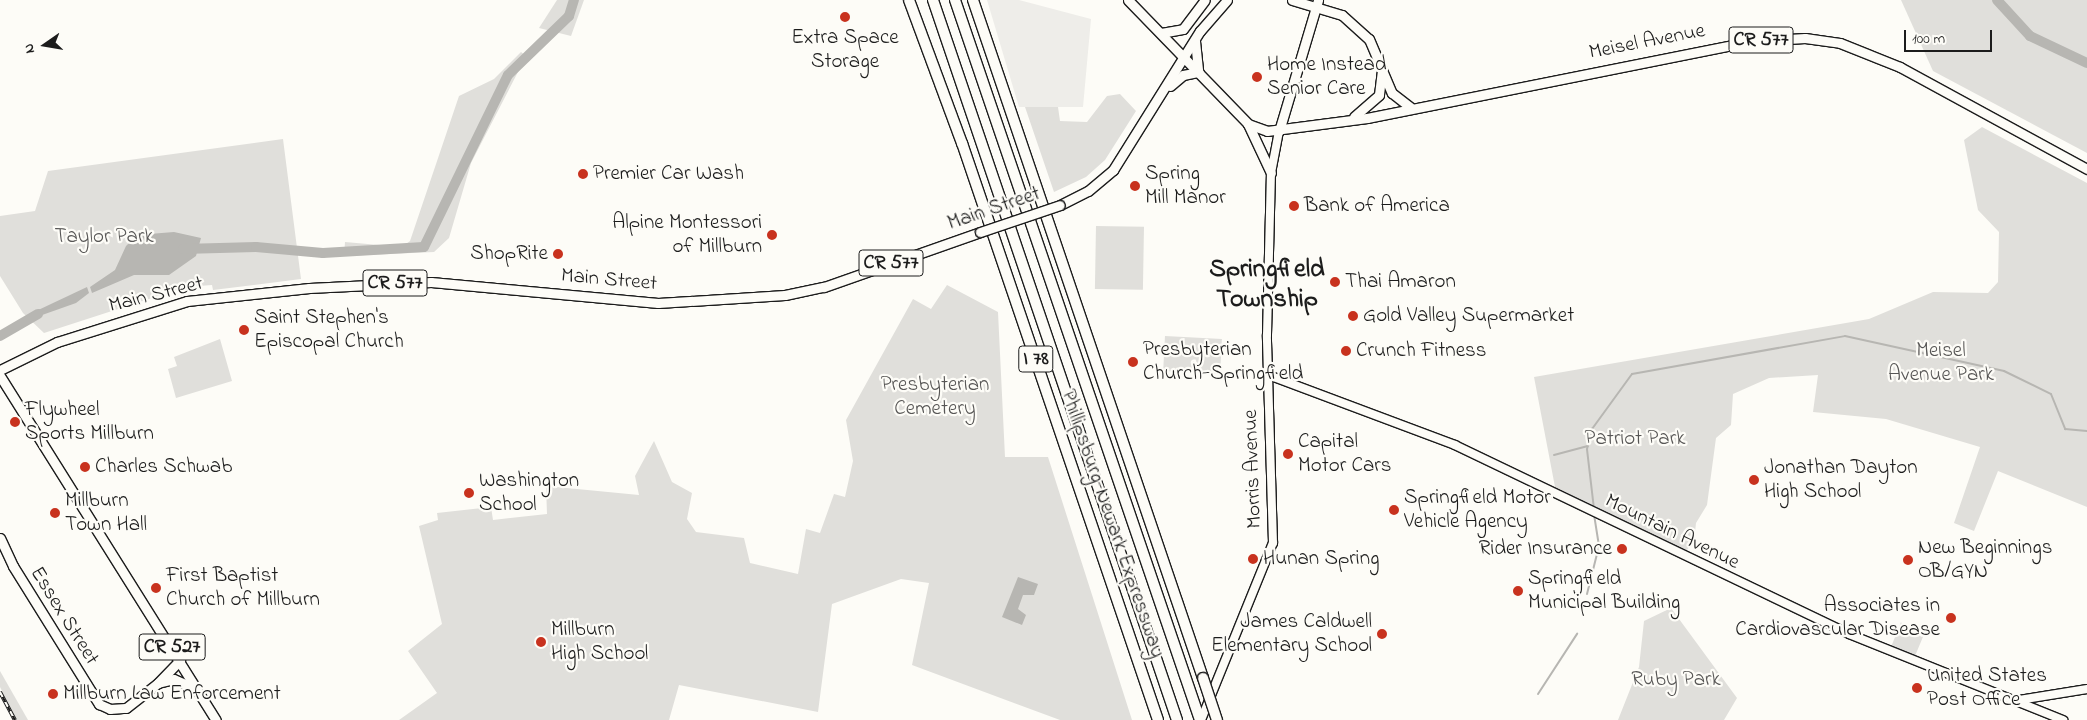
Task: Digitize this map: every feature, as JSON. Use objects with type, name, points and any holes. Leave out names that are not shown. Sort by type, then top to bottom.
[{"type":"highway","name":"Phillipsburg-Newark Expressway","points":[[909,0],[970,164],[1158,720]]},
{"type":"highway","name":"Phillipsburg-Newark Expressway","points":[[933,0],[1177,720]]},
{"type":"highway","name":"Phillipsburg-Newark Expressway","points":[[955,0],[1200,720]]},
{"type":"highway","name":"Phillipsburg-Newark Expressway","points":[[973,0],[1217,720]]},
{"type":"main road","points":[[1128,0],[1248,124],[1271,173]]},
{"type":"main road","points":[[1161,32],[1183,28],[1205,0]]},
{"type":"main road","name":"CR 577","points":[[1184,56],[1196,37],[1227,0]]},
{"type":"main road","points":[[1292,0],[1317,3],[1356,26],[1369,39],[1392,93],[1410,106]]},
{"type":"main road","name":"Morris Avenue","points":[[1279,132],[1317,3]]},
{"type":"main road","points":[[1196,37],[1199,72]]},
{"type":"main road","name":"Meisel Avenue","points":[[1279,132],[1650,58],[1754,41],[1805,38],[1840,43],[1900,67],[2087,169]]},
{"type":"main road","name":"Main Street","points":[[0,370],[57,342],[187,301],[304,288],[431,282],[658,303],[785,295],[818,289],[1060,205],[1088,192],[1113,170],[1162,96],[1184,56]]},
{"type":"main road","points":[[1351,118],[1371,107],[1380,95],[1382,70]]},
{"type":"main road","name":"Main Street","points":[[1162,96],[1181,76],[1199,72]]},
{"type":"main road","points":[[1248,124],[1279,132]]},
{"type":"main road","name":"CR 527","points":[[0,376],[216,720]]},
{"type":"main road","name":"Essex Street","points":[[0,538],[96,700],[110,709],[133,704],[158,683]]},
{"type":"main road","points":[[158,683],[180,660]]},
{"type":"main road","name":"CR 527","points":[[158,683],[178,679],[196,689]]},
{"type":"street","name":"Morris Avenue","points":[[1200,720],[1272,548],[1268,375],[1271,173],[1279,132]]},
{"type":"street","name":"Mountain Avenue","points":[[1268,375],[1455,445],[1601,518],[1849,634],[2019,700],[2063,720]]},
{"type":"street","points":[[2019,700],[2087,689]]},
{"type":"shaded area","points":[[987,0],[1019,0],[1091,19],[1083,107],[1019,107]]},
{"type":"shaded area","points":[[174,232],[201,238],[196,256],[169,275],[134,275],[92,293],[90,287],[115,270],[126,246],[137,235]]},
{"type":"shaded area","points":[[87,287],[89,293],[76,303],[28,320],[34,312]]},
{"type":"shaded area","points":[[1018,577],[1038,584],[1034,595],[1023,595],[1018,609],[1026,615],[1022,625],[1002,617]]},
{"type":"green space","points":[[557,0],[584,0],[571,36],[539,28]]},
{"type":"green space","points":[[1901,0],[2087,0],[2087,153],[1933,71]]},
{"type":"green space","points":[[521,52],[530,59],[519,70],[471,163],[449,238],[434,252],[344,256],[345,242],[402,247],[410,241],[459,96],[494,79]]},
{"type":"green space","points":[[1120,94],[1136,111],[1105,160],[1086,177],[1054,192],[1025,107],[1058,107],[1060,121],[1087,122],[1107,96]]},
{"type":"green space","points":[[1982,127],[2087,183],[2087,507],[1998,471],[1974,531],[1954,523],[1980,447],[1886,419],[1813,412],[1818,375],[1769,378],[1733,394],[1731,425],[1716,438],[1707,505],[1696,523],[1694,542],[1685,552],[1555,487],[1534,377],[1869,319],[1933,292],[1988,293],[1998,282],[1999,232],[1978,210],[1964,140]]},
{"type":"green space","name":"Taylor Park","points":[[283,139],[301,279],[213,290],[212,285],[186,287],[44,333],[23,313],[0,276],[0,216],[35,211],[48,171]]},
{"type":"green space","points":[[1096,226],[1144,227],[1143,290],[1095,289]]},
{"type":"green space","name":"Presbyterian Cemetery","points":[[947,285],[998,312],[1005,457],[1048,457],[1132,720],[1060,720],[912,665],[929,583],[901,579],[832,604],[818,712],[679,685],[669,720],[399,720],[437,693],[408,651],[442,624],[419,526],[438,520],[437,513],[491,507],[493,520],[547,514],[546,486],[639,495],[635,476],[654,441],[672,482],[692,493],[687,519],[696,532],[744,538],[750,563],[798,574],[806,529],[820,533],[834,494],[845,497],[853,461],[846,420],[913,299],[931,309]]},
{"type":"green space","points":[[1165,336],[1222,339],[1220,374],[1163,371]]},
{"type":"green space","points":[[220,339],[232,381],[176,398],[168,369],[177,366],[174,357]]},
{"type":"green space","name":"Ruby Park","points":[[1671,608],[1737,698],[1724,720],[1618,720],[1639,667],[1644,621]]},
{"type":"green space","points":[[1901,622],[1905,630],[1909,625],[1919,629],[1921,637],[1925,632],[1915,656],[1891,647]]},
{"type":"green space","points":[[0,671],[28,720],[17,720],[0,687]]},
{"type":"waterway","points":[[183,249],[256,247],[323,253],[424,247],[508,75],[569,16],[574,0]]},
{"type":"waterway","points":[[1997,0],[2030,36],[2087,63]]},
{"type":"waterway","points":[[0,336],[38,314]]},
{"type":"waterway","points":[[1594,509],[1587,449],[1592,429],[1632,374],[1845,336],[2004,371],[2051,394],[2065,429],[2087,431]]},
{"type":"waterway","points":[[1554,455],[1588,446]]},
{"type":"waterway","points":[[1587,594],[1599,546],[1594,513]]},
{"type":"waterway","points":[[1538,694],[1577,634]]},
{"type":"railway","points":[[0,692],[15,720]]},
{"type":"place","name":"Extra Space Storage","points":[[845,17]]},
{"type":"place","name":"Home Instead Senior Care","points":[[1257,77]]},
{"type":"place","name":"Premier Car Wash","points":[[583,174]]},
{"type":"place","name":"Spring Mill Manor","points":[[1135,186]]},
{"type":"place","name":"Bank of America","points":[[1294,206]]},
{"type":"place","name":"Alpine Montessori of Millburn","points":[[772,235]]},
{"type":"place","name":"ShopRite","points":[[558,254]]},
{"type":"place","name":"Thai Amaron","points":[[1335,282]]},
{"type":"place","name":"Gold Valley Supermarket","points":[[1353,316]]},
{"type":"place","name":"Saint Stephen's Episcopal Church","points":[[244,330]]},
{"type":"place","name":"Crunch Fitness","points":[[1346,351]]},
{"type":"place","name":"Presbyterian Church-Springfield","points":[[1133,362]]},
{"type":"place","name":"Flywheel Sports Millburn","points":[[15,422]]},
{"type":"place","name":"Capital Motor Cars","points":[[1288,454]]},
{"type":"place","name":"Charles Schwab","points":[[85,467]]},
{"type":"place","name":"Jonathan Dayton High School","points":[[1754,480]]},
{"type":"place","name":"Washington School","points":[[469,493]]},
{"type":"place","name":"Springfield Motor Vehicle Agency","points":[[1394,510]]},
{"type":"place","name":"Millburn Town Hall","points":[[55,513]]},
{"type":"place","name":"Rider Insurance","points":[[1622,549]]},
{"type":"place","name":"Hunan Spring","points":[[1253,559]]},
{"type":"place","name":"New Beginnings OB/GYN","points":[[1908,560]]},
{"type":"place","name":"First Baptist Church of Millburn","points":[[156,588]]},
{"type":"place","name":"Springfield Municipal Building","points":[[1518,591]]},
{"type":"place","name":"Associates in Cardiovascular Disease","points":[[1951,618]]},
{"type":"place","name":"James Caldwell Elementary School","points":[[1382,634]]},
{"type":"place","name":"Millburn High School","points":[[541,642]]},
{"type":"place","name":"United States Post Office","points":[[1917,688]]},
{"type":"place","name":"Millburn Law Enforcement","points":[[53,694]]},
{"type":"district","name":"Springfield Township","points":[[1267,286]]},
{"type":"park label","name":"Meisel Avenue Park","points":[[1941,363]]},
{"type":"park label","name":"Patriot Park","points":[[1635,439]]}]
